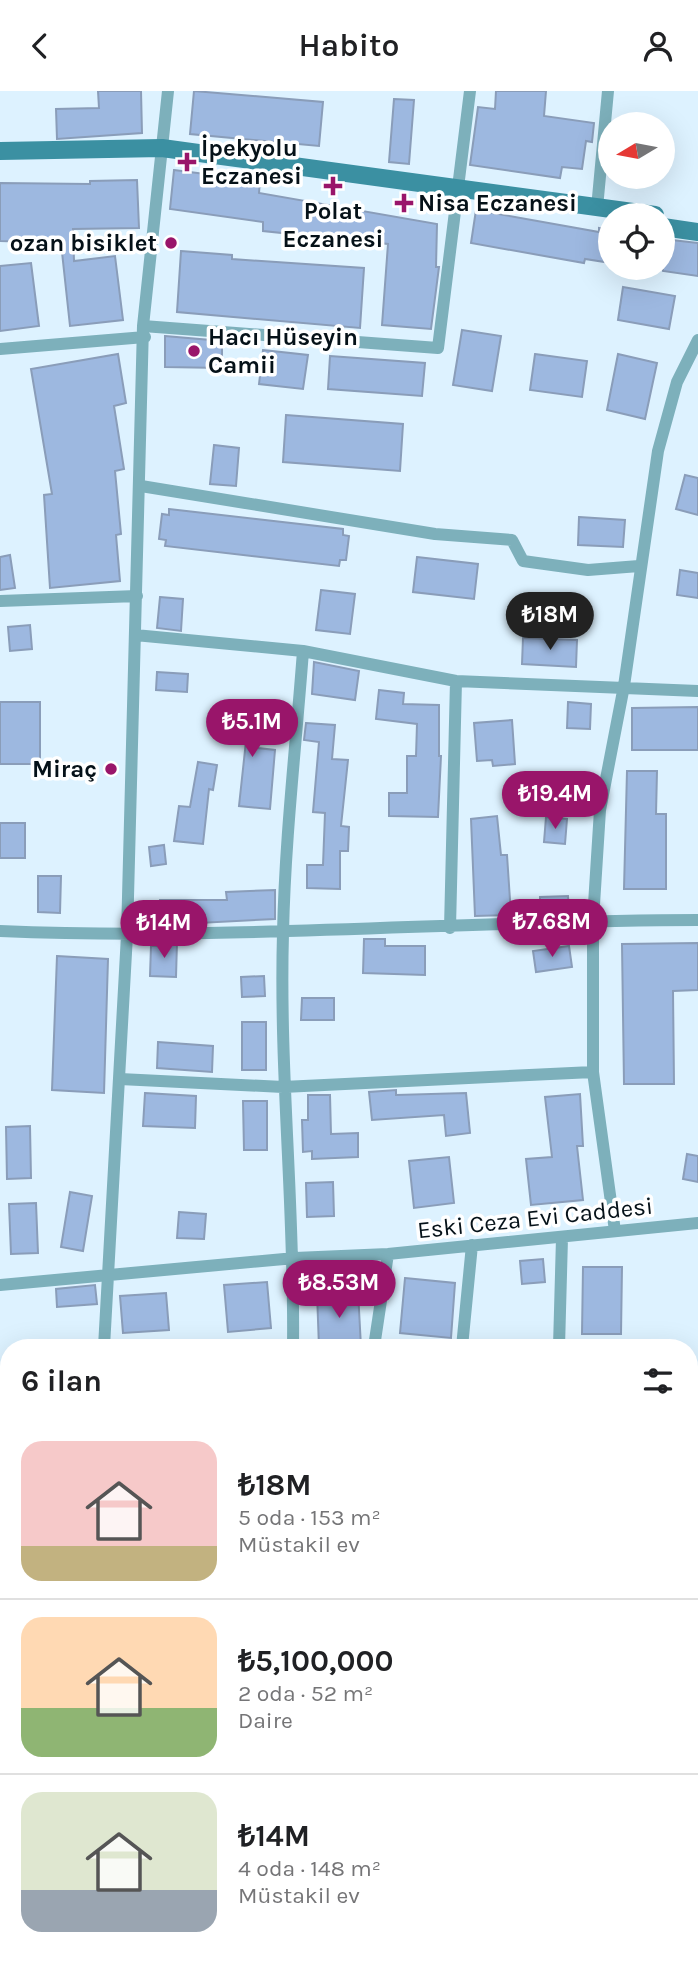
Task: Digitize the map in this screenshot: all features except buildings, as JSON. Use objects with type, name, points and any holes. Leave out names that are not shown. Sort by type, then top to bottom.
[{"type":"street","points":[[104,1339],[127,935],[144,331],[168,91]]},
{"type":"street","points":[[0,349],[144,331],[438,348],[470,91]]},
{"type":"street","points":[[604,203],[608,91]]},
{"type":"street","points":[[0,151],[161,153],[598,213]]},
{"type":"street","points":[[0,161],[161,153]]},
{"type":"street","points":[[675,218],[698,221]]},
{"type":"street","points":[[675,229],[698,232]]},
{"type":"street","points":[[615,1231],[593,1072],[593,920],[600,810],[624,686],[639,566],[658,451],[677,382],[698,340]]},
{"type":"street","points":[[141,487],[435,534],[512,540],[523,561],[588,570],[639,566]]},
{"type":"street","points":[[0,601],[137,596]]},
{"type":"street","points":[[135,635],[303,651],[456,681],[698,691]]},
{"type":"street","points":[[293,1339],[295,1258],[283,1087],[283,932],[303,651]]},
{"type":"street","points":[[450,928],[456,681]]},
{"type":"street","points":[[0,930],[127,935],[450,928],[593,920],[698,920]]},
{"type":"street","points":[[120,1079],[283,1087],[593,1072]]},
{"type":"street","name":"Eski Ceza Evi Caddesi","points":[[0,1285],[295,1258],[388,1254],[698,1223]]},
{"type":"street","points":[[559,1339],[562,1238]]},
{"type":"street","points":[[463,1339],[472,1245]]},
{"type":"street","points":[[375,1339],[388,1254]]},
{"type":"place","name":"İpekyolu Eczanesi","points":[[187,162]]},
{"type":"place","name":"Polat Eczanesi","points":[[333,186]]},
{"type":"place","name":"Nisa Eczanesi","points":[[404,203]]},
{"type":"place","name":"ozan bisiklet","points":[[171,243]]},
{"type":"place","name":"Hacı Hüseyin Camii","points":[[194,351]]},
{"type":"place","name":"Miraç","points":[[111,769]]}]
